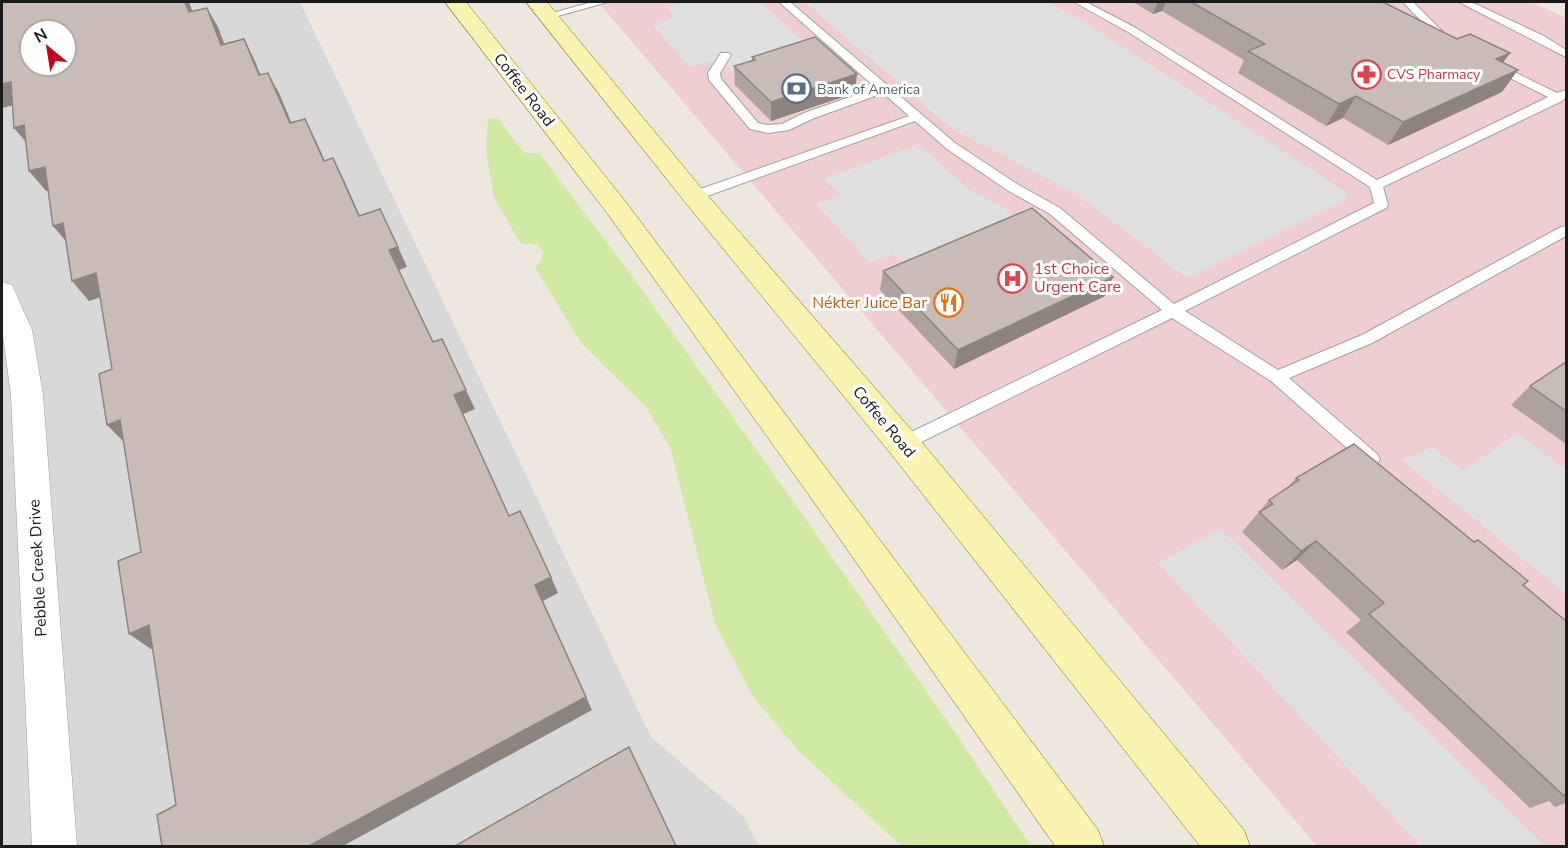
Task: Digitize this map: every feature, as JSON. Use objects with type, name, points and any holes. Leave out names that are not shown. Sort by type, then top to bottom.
[{"type":"main road","name":"Coffee Road","points":[[455,2],[630,226],[1082,846]]},
{"type":"main road","name":"Coffee Road","points":[[542,9],[694,196],[903,444],[1228,846]]},
{"type":"street","name":"Pebble Creek Drive","points":[[2,292],[17,330],[27,395],[55,846]]},
{"type":"lane","points":[[542,9],[603,2]]},
{"type":"lane","points":[[784,2],[951,146],[1012,187],[1055,211],[1173,312],[1277,377],[1381,467]]},
{"type":"lane","points":[[903,444],[1173,312],[1381,205],[1376,185],[1132,30],[1078,2]]},
{"type":"lane","points":[[1408,2],[1449,43],[1459,48]]},
{"type":"lane","points":[[1464,2],[1540,38],[1566,54]]},
{"type":"lane","points":[[725,55],[714,73],[715,80],[754,126],[768,129],[785,127],[808,116],[884,89]]},
{"type":"lane","points":[[1478,58],[1562,96]]},
{"type":"lane","points":[[1376,185],[1562,96]]},
{"type":"lane","points":[[694,196],[916,117]]},
{"type":"lane","points":[[1277,377],[1367,339],[1566,230]]},
{"type":"shaded area","points":[[2,2],[300,2],[651,737],[743,816],[759,846],[2,846]]},
{"type":"shaded area","points":[[598,2],[1531,2],[1566,18],[1566,846],[1317,846]]},
{"type":"shaded area","points":[[685,2],[759,2],[815,51],[735,75],[728,68],[710,61],[689,67],[652,24],[675,17],[666,7]]},
{"type":"shaded area","points":[[805,2],[1046,2],[1088,24],[1346,192],[1347,199],[1187,278],[1078,195],[951,128]]},
{"type":"shaded area","points":[[919,144],[968,189],[1005,208],[1024,224],[911,272],[894,254],[870,263],[816,204],[841,195],[824,179]]},
{"type":"shaded area","points":[[1517,433],[1566,470],[1566,594],[1402,460],[1433,447],[1463,471]]},
{"type":"shaded area","points":[[1221,529],[1545,846],[1420,846],[1158,563]]},
{"type":"green space","points":[[498,118],[524,153],[539,153],[627,269],[950,725],[1031,846],[901,846],[799,751],[753,697],[715,623],[670,447],[645,406],[581,343],[535,267],[542,260],[543,252],[538,245],[520,243],[494,197],[486,150],[488,119]]},
{"type":"building","points":[[2,2],[185,2],[189,12],[207,8],[221,45],[244,39],[259,75],[268,73],[290,123],[305,119],[324,161],[333,158],[359,216],[380,209],[398,247],[389,250],[433,342],[442,339],[466,390],[454,395],[509,516],[520,511],[551,577],[535,585],[586,697],[309,846],[162,846],[157,815],[176,805],[149,625],[129,634],[118,561],[141,552],[120,420],[107,425],[99,374],[112,369],[96,273],[72,281],[63,223],[53,226],[45,167],[29,171],[24,125],[14,128],[11,82],[2,84]]},
{"type":"building","name":"CVS Pharmacy","points":[[1191,2],[1383,2],[1457,39],[1470,34],[1510,53],[1496,59],[1518,70],[1403,122],[1356,96],[1339,104],[1248,51],[1265,44]]},
{"type":"building","points":[[815,37],[857,74],[771,102],[734,66],[755,60],[752,57]]},
{"type":"building","points":[[1032,208],[1113,277],[958,350],[883,271]]},
{"type":"building","points":[[1566,362],[1566,411],[1530,386]]},
{"type":"building","points":[[1354,444],[1474,542],[1478,540],[1528,581],[1523,585],[1566,621],[1566,793],[1564,796],[1369,614],[1384,603],[1316,541],[1301,551],[1259,512],[1273,504],[1269,500],[1299,480],[1296,478]]},
{"type":"building","points":[[629,747],[676,846],[455,846]]},
{"type":"place","name":"CVS Pharmacy","points":[[1366,74]]},
{"type":"place","name":"Bank of America","points":[[796,89]]},
{"type":"place","name":"1st Choice Urgent Care","points":[[1013,278]]},
{"type":"place","name":"Nékter Juice Bar","points":[[948,303]]}]
